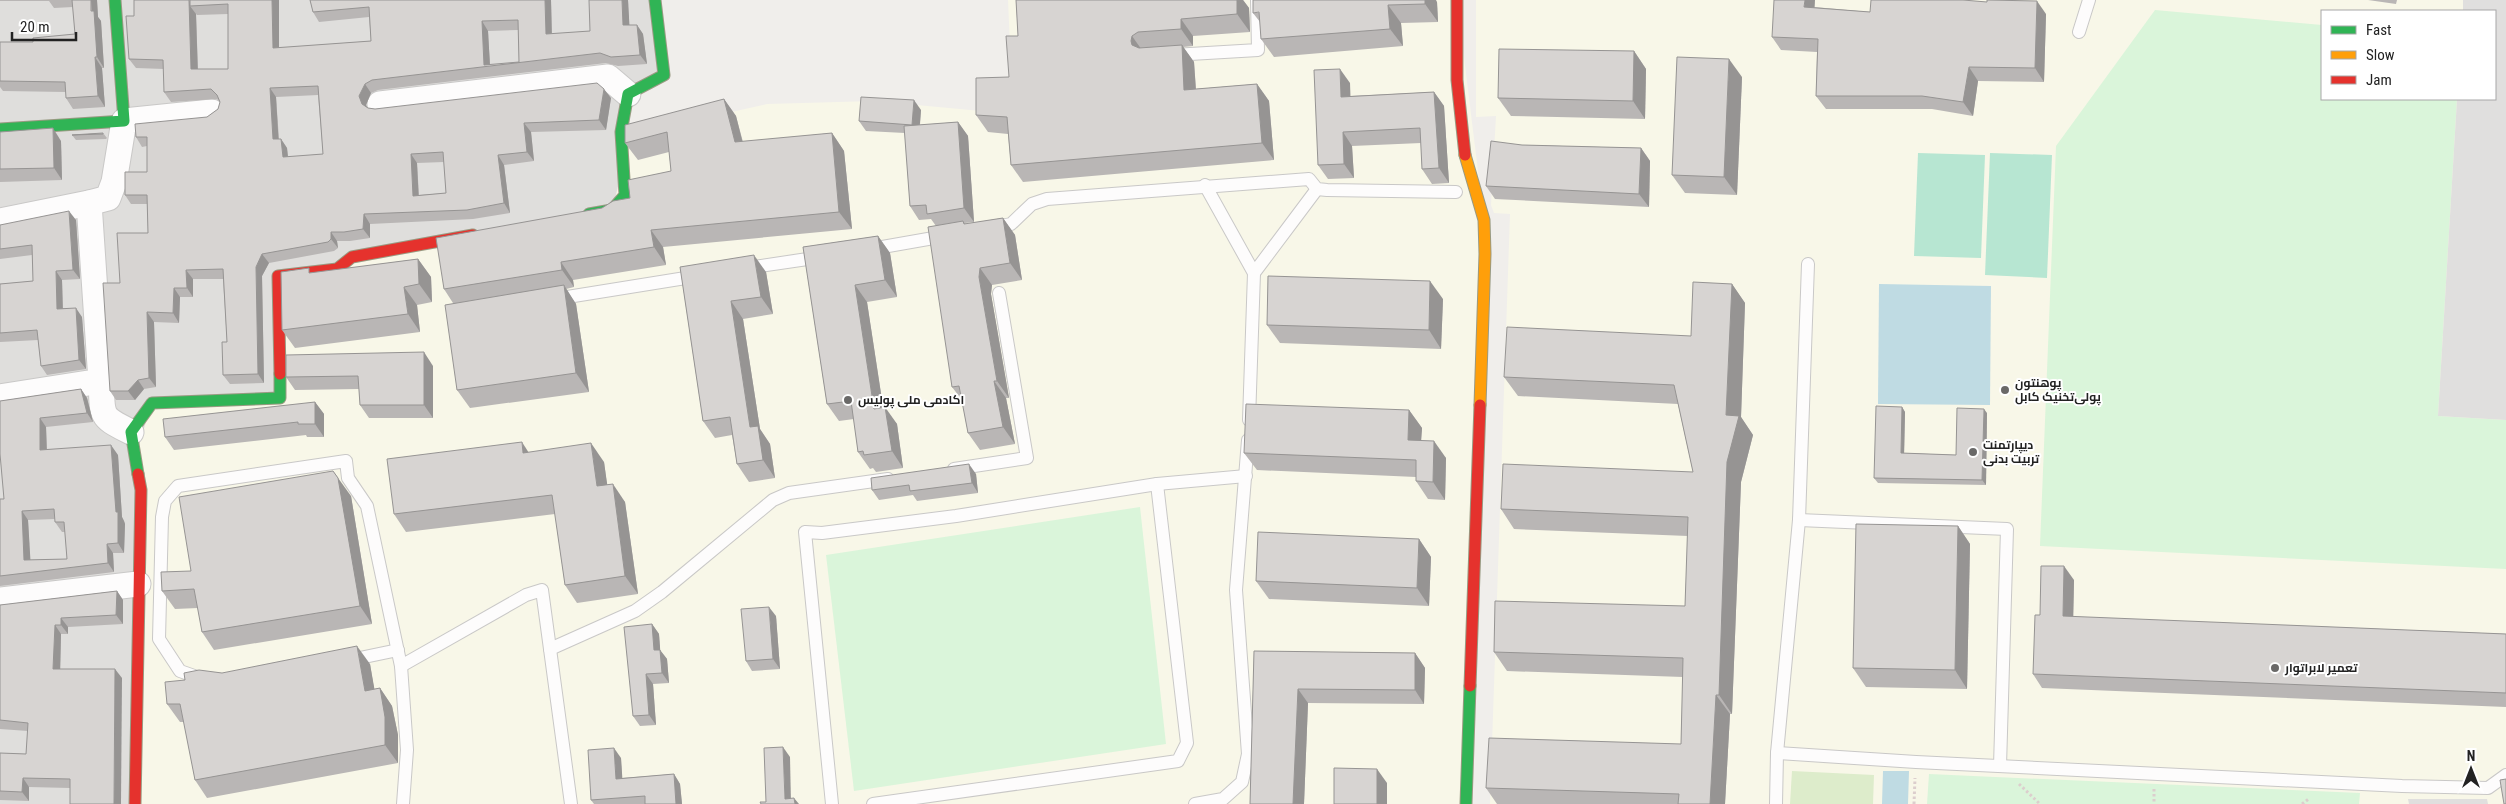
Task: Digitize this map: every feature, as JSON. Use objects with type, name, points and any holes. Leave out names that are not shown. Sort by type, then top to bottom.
[{"type":"street","points":[[0,221],[108,198],[114,182],[124,121],[115,0]]},
{"type":"street","points":[[574,217],[612,210],[625,195],[620,144],[623,109],[628,94],[664,75],[655,0]]},
{"type":"street","points":[[1457,0],[1457,80],[1464,150],[1484,220],[1485,254],[1466,804]]},
{"type":"street","points":[[380,104],[608,77],[628,94]]},
{"type":"street","points":[[0,129],[124,121],[212,112]]},
{"type":"street","points":[[89,203],[103,414],[108,421],[131,432]]},
{"type":"street","points":[[135,804],[141,490],[131,432],[152,402],[280,398],[278,276],[337,269],[352,257],[487,232]]},
{"type":"street","points":[[0,397],[101,381]]},
{"type":"street","points":[[0,600],[138,584]]},
{"type":"lane","points":[[1160,56],[1258,50],[1257,0]]},
{"type":"lane","points":[[2079,32],[2089,0]]},
{"type":"lane","points":[[975,231],[1012,224],[1032,204],[1047,199],[1205,185],[1309,179],[1317,189]]},
{"type":"lane","points":[[1195,804],[1224,801],[1242,782],[1248,754],[1236,590],[1246,476],[1254,273],[1205,185]]},
{"type":"lane","points":[[1317,189],[1456,192]]},
{"type":"lane","points":[[1254,273],[1317,189]]},
{"type":"lane","points":[[862,250],[956,234]]},
{"type":"lane","points":[[735,270],[832,255]]},
{"type":"lane","points":[[1776,804],[1777,753],[1799,520],[1808,264]]},
{"type":"lane","points":[[541,302],[716,274]]},
{"type":"lane","points":[[941,471],[1027,458],[999,293]]},
{"type":"lane","points":[[213,680],[194,677],[180,671],[159,639],[162,516],[166,501],[178,486],[346,461],[348,478],[367,506],[401,666],[407,750],[403,804]]},
{"type":"lane","points":[[550,649],[635,611],[662,592],[773,500],[789,493],[903,476]]},
{"type":"lane","points":[[832,804],[805,532],[822,533],[956,516],[1157,484],[1246,476]]},
{"type":"lane","points":[[873,804],[1178,761],[1186,743],[1157,484]]},
{"type":"lane","points":[[1799,520],[2007,529],[2000,766]]},
{"type":"lane","points":[[401,666],[526,595],[542,590],[571,804]]},
{"type":"lane","points":[[340,662],[398,650]]},
{"type":"lane","points":[[1777,753],[1916,762],[2488,788],[2506,775]]},
{"type":"path","points":[[1914,804],[1916,762]]},
{"type":"shaded area","points":[[0,0],[655,0],[664,75],[628,94],[625,195],[280,398],[135,804],[0,804]]},
{"type":"shaded area","name":"اکادمی ملی پولیس","points":[[1008,0],[1457,0],[1484,220],[1466,804],[135,804],[135,457],[152,403],[280,398],[278,276],[612,210],[630,140],[767,104],[874,101],[1013,114]]},
{"type":"shaded area","name":"پوهنتون پولی‌تخنیک کابل","points":[[1476,0],[2506,0],[2506,804],[1490,804],[1510,214],[1494,213],[1491,205],[1496,116],[1476,117]]},
{"type":"shaded area","points":[[2463,0],[2506,0],[2506,420],[2438,416],[2457,100],[2496,100],[2496,10],[2463,10]]},
{"type":"shaded area","points":[[2408,799],[2487,799],[2488,804],[2409,804]]},
{"type":"green space","points":[[2155,10],[2321,25],[2321,100],[2457,100],[2438,416],[2506,420],[2506,569],[2040,546],[2056,146]]},
{"type":"green space","points":[[1918,153],[1985,155],[1981,258],[1914,256]]},
{"type":"green space","points":[[1990,153],[2052,155],[2047,278],[1985,275]]},
{"type":"green space","points":[[1140,507],[1166,744],[854,791],[826,555]]},
{"type":"green space","points":[[1792,771],[1874,775],[1873,804],[1790,804]]},
{"type":"green space","points":[[1929,774],[2360,793],[2359,804],[1927,804]]},
{"type":"water","points":[[1879,284],[1991,286],[1990,405],[1878,404]]},
{"type":"water","points":[[1883,771],[1909,771],[1908,804],[1882,804]]},
{"type":"building","points":[[72,0],[91,0],[91,11],[94,11],[98,96],[66,98],[65,82],[0,81],[0,42],[33,42],[33,38],[75,34]]},
{"type":"building","points":[[134,0],[189,0],[191,69],[228,69],[228,4],[190,6],[190,0],[272,0],[273,48],[371,41],[369,7],[313,12],[310,0],[545,0],[546,34],[590,31],[589,0],[622,0],[623,25],[637,25],[640,55],[611,57],[600,53],[372,80],[365,84],[359,96],[362,104],[368,108],[375,109],[597,83],[604,89],[599,120],[524,123],[527,152],[498,155],[504,203],[467,210],[364,214],[363,229],[331,232],[331,239],[328,242],[262,254],[256,267],[258,374],[223,375],[222,342],[227,342],[223,269],[186,270],[187,288],[174,288],[173,313],[147,312],[149,378],[138,380],[128,391],[110,391],[103,283],[120,283],[117,233],[148,233],[147,195],[125,195],[125,172],[147,172],[147,137],[136,137],[135,124],[207,117],[218,109],[220,102],[217,95],[211,89],[164,92],[163,60],[129,59],[126,16],[134,16]],"holes":[[[518,20],[519,62],[484,65],[482,21]],[[318,86],[323,154],[283,157],[281,139],[273,139],[270,88]],[[443,152],[446,193],[413,196],[411,154]]]},
{"type":"building","points":[[1016,0],[1237,0],[1237,14],[1181,19],[1181,29],[1138,32],[1132,36],[1131,41],[1132,45],[1139,48],[1182,45],[1184,90],[1257,84],[1262,143],[1011,165],[1007,117],[976,115],[976,78],[1009,77],[1006,36],[1018,36]]},
{"type":"building","points":[[1253,0],[1425,0],[1425,4],[1388,5],[1390,29],[1261,39],[1259,12],[1253,13]]},
{"type":"building","points":[[1774,0],[1805,0],[1804,7],[1870,12],[1871,0],[2037,1],[2035,68],[1969,67],[1963,102],[1922,96],[1816,96],[1818,39],[1772,37]]},
{"type":"building","points":[[1499,49],[1634,51],[1633,101],[1498,98]]},
{"type":"building","points":[[1677,57],[1729,59],[1724,177],[1672,175]]},
{"type":"building","points":[[1340,69],[1341,97],[1434,92],[1439,168],[1422,169],[1420,128],[1343,132],[1344,164],[1318,165],[1314,70]]},
{"type":"building","points":[[861,97],[914,100],[912,125],[859,121]]},
{"type":"building","points":[[724,99],[735,142],[832,133],[839,212],[651,230],[654,247],[561,262],[562,270],[444,289],[436,238],[602,208],[613,201],[630,198],[628,180],[671,171],[667,132],[625,143],[625,125]]},
{"type":"building","points":[[958,122],[964,208],[927,214],[926,205],[910,206],[904,126]]},
{"type":"building","points":[[53,128],[54,168],[0,169],[0,132]]},
{"type":"building","points":[[1491,141],[1522,145],[1641,148],[1639,194],[1486,186]]},
{"type":"building","points":[[69,211],[73,270],[56,271],[57,309],[76,308],[79,360],[41,366],[37,330],[0,333],[0,284],[33,281],[32,245],[0,249],[0,225]]},
{"type":"building","points":[[1003,218],[1010,263],[980,268],[979,277],[997,381],[994,381],[1003,427],[968,433],[959,386],[952,387],[928,227],[963,221],[964,224]]},
{"type":"building","points":[[878,236],[885,280],[855,285],[874,409],[885,407],[892,451],[864,455],[863,451],[858,452],[851,401],[827,404],[803,247]]},
{"type":"building","points":[[754,255],[761,297],[731,301],[750,427],[758,426],[763,460],[737,464],[730,417],[703,421],[680,267]]},
{"type":"building","points":[[418,259],[419,284],[404,287],[408,314],[282,330],[281,272],[309,268],[309,273]]},
{"type":"building","points":[[1268,276],[1430,281],[1429,330],[1267,325]]},
{"type":"building","points":[[1693,282],[1732,284],[1726,415],[1739,416],[1727,462],[1719,695],[1716,695],[1710,804],[1678,804],[1679,794],[1486,788],[1489,738],[1681,744],[1683,658],[1494,652],[1495,601],[1685,606],[1688,517],[1501,509],[1503,464],[1693,472],[1674,385],[1504,377],[1507,327],[1691,336]]},
{"type":"building","points":[[564,285],[576,373],[457,390],[445,305]]},
{"type":"building","points":[[424,352],[424,405],[360,405],[358,376],[286,377],[286,355]]},
{"type":"building","points":[[81,389],[87,413],[40,418],[40,450],[111,445],[116,512],[118,512],[118,543],[107,544],[108,563],[0,576],[0,499],[4,499],[0,454],[0,401]],"holes":[[[54,509],[55,522],[64,522],[67,559],[24,560],[22,511]]]},
{"type":"building","points":[[315,402],[315,424],[298,424],[298,422],[165,437],[163,419]]},
{"type":"building","points":[[1246,404],[1409,410],[1408,440],[1434,441],[1433,482],[1416,481],[1416,460],[1244,453]]},
{"type":"building","name":"دیپارتمنت تربیت بدنی","points":[[1876,406],[1902,407],[1901,453],[1956,455],[1957,408],[1984,409],[1982,480],[1874,478]]},
{"type":"building","points":[[522,442],[523,453],[591,443],[597,486],[613,484],[625,576],[565,585],[552,495],[394,514],[387,459]]},
{"type":"building","points":[[969,464],[972,483],[910,491],[909,485],[872,490],[871,478]]},
{"type":"building","points":[[333,471],[338,478],[360,606],[202,632],[194,589],[162,591],[161,572],[191,571],[179,497]]},
{"type":"building","points":[[1856,524],[1958,526],[1955,670],[1853,668]]},
{"type":"building","points":[[1258,532],[1419,539],[1417,588],[1256,581]]},
{"type":"building","name":"تعمیر لابراتوار","points":[[2041,566],[2064,566],[2063,616],[2506,634],[2506,693],[2033,674],[2035,615],[2040,615]]},
{"type":"building","points":[[117,591],[116,615],[61,618],[61,625],[55,625],[53,669],[115,669],[114,804],[70,804],[70,779],[23,778],[22,792],[0,791],[0,753],[26,754],[28,723],[0,720],[0,605]]},
{"type":"building","points":[[769,607],[773,659],[746,661],[741,609]]},
{"type":"building","points":[[652,624],[654,650],[660,650],[662,673],[646,674],[649,715],[633,716],[624,627]]},
{"type":"building","points":[[357,646],[365,691],[380,688],[385,717],[385,745],[195,780],[180,704],[167,704],[165,682],[185,680],[184,673],[199,670],[222,673]]},
{"type":"building","points":[[1254,651],[1415,653],[1415,690],[1298,689],[1293,804],[1250,804]]},
{"type":"building","points":[[783,747],[785,799],[794,798],[795,804],[761,804],[760,802],[766,802],[764,748]]},
{"type":"building","points":[[614,748],[616,779],[674,774],[676,804],[645,804],[645,796],[591,800],[588,750]]},
{"type":"building","points":[[1334,768],[1377,769],[1377,804],[1334,804]]},
{"type":"building","points":[[2506,779],[2506,804],[2504,804],[2500,780]]},
{"type":"traffic: fast","points":[[0,129],[124,121],[115,0]]},
{"type":"traffic: fast","points":[[589,214],[612,210],[625,195],[621,132],[628,94],[664,75],[655,0]]},
{"type":"traffic: fast","points":[[138,474],[131,432],[152,403],[280,398],[280,374]]},
{"type":"traffic: fast","points":[[1466,804],[1470,686]]},
{"type":"traffic: slow","points":[[1465,155],[1484,220],[1485,254],[1480,405]]},
{"type":"traffic: jam","points":[[1457,0],[1457,80],[1465,155]]},
{"type":"traffic: jam","points":[[280,374],[278,276],[337,269],[352,257],[473,235]]},
{"type":"traffic: jam","points":[[1470,686],[1480,405]]},
{"type":"traffic: jam","points":[[135,804],[141,490],[138,474]]},
{"type":"place","name":"پوهنتون پولی‌تخنیک کابل","points":[[2005,390]]},
{"type":"place","name":"اکادمی ملی پولیس","points":[[848,400]]},
{"type":"place","name":"دیپارتمنت تربیت بدنی","points":[[1973,452]]},
{"type":"place","name":"تعمیر لابراتوار","points":[[2275,668]]}]
